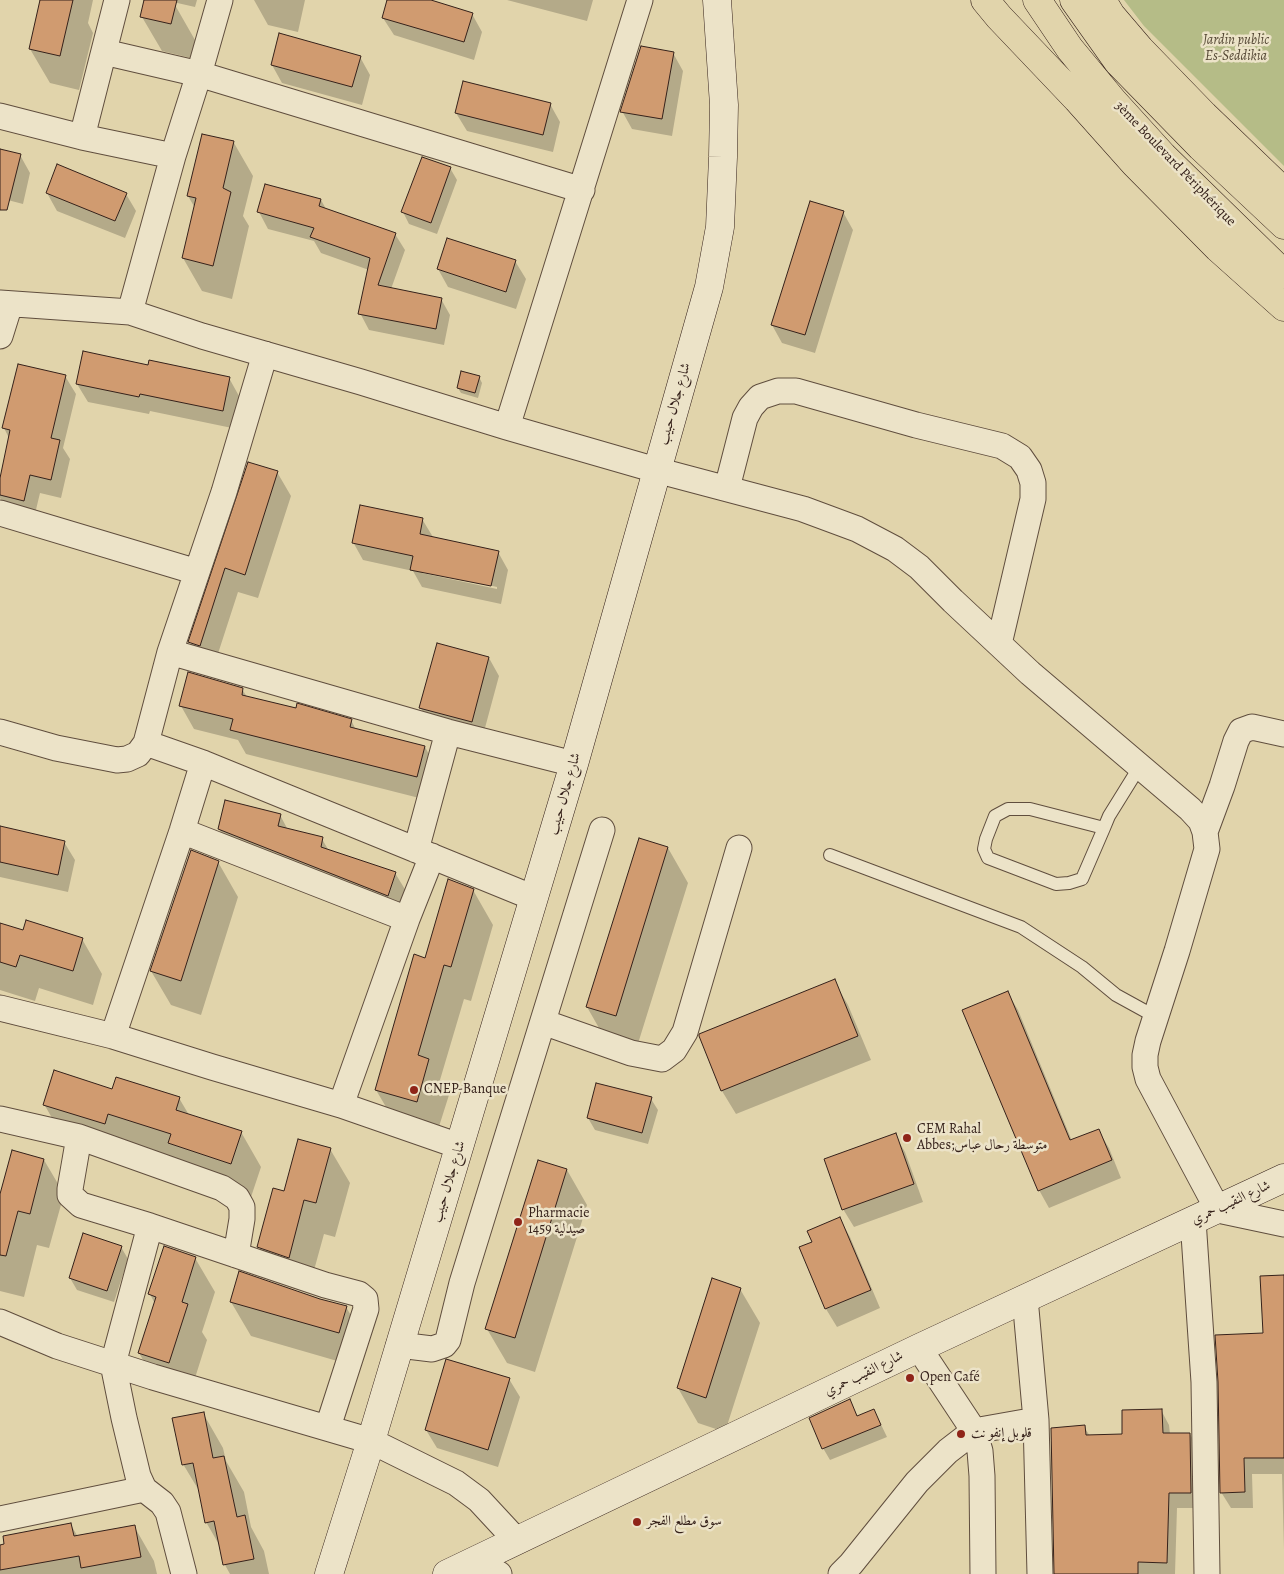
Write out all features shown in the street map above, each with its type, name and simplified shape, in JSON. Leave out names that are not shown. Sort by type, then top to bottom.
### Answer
[{"type":"main road","points":[[985,0],[998,17],[1071,92],[1135,164],[1218,248],[1284,307]]},
{"type":"main road","name":"3ème Boulevard Périphérique","points":[[1037,0],[1070,49],[1113,101],[1163,156],[1284,274]]},
{"type":"main road","points":[[1074,0],[1118,62],[1201,147],[1284,225]]},
{"type":"main road","points":[[1102,0],[1140,49],[1204,115],[1284,192]]},
{"type":"street","points":[[82,137],[117,0]]},
{"type":"street","points":[[130,312],[173,156],[220,0]]},
{"type":"street","points":[[507,427],[640,0]]},
{"type":"street","name":"شارع جلال حبيب","points":[[329,1574],[371,1441],[574,764],[709,287],[720,227],[724,157],[724,106],[717,0]]},
{"type":"street","points":[[104,52],[199,74],[582,190]]},
{"type":"street","points":[[0,116],[82,137],[173,156]]},
{"type":"street","points":[[0,336],[5,304],[130,312],[202,336],[362,382],[507,427],[656,470],[803,509],[857,529],[895,549],[919,567],[1030,673],[1190,809],[1201,821],[1205,832],[1207,849],[1145,1055],[1145,1067],[1148,1079],[1218,1210],[1284,1224]]},
{"type":"street","points":[[0,732],[56,748],[117,760],[127,759],[138,754],[146,743],[170,652],[224,492],[265,354]]},
{"type":"street","points":[[726,488],[745,418],[751,407],[760,397],[778,391],[796,391],[916,425],[1002,446],[1020,457],[1029,470],[1033,482],[1033,499],[999,644]]},
{"type":"street","points":[[0,513],[198,572]]},
{"type":"street","points":[[170,652],[448,732],[574,764]]},
{"type":"street","points":[[1205,832],[1241,730],[1252,727],[1284,734]]},
{"type":"street","points":[[341,1105],[407,919],[424,853],[448,732]]},
{"type":"street","points":[[146,743],[203,763],[534,898]]},
{"type":"street","points":[[113,1036],[182,832],[203,763]]},
{"type":"street","points":[[399,1345],[432,1349],[444,1345],[448,1340],[462,1283],[602,830]]},
{"type":"street","points":[[182,832],[407,919]]},
{"type":"street","points":[[543,1022],[631,1053],[662,1059],[674,1050],[685,1032],[739,848]]},
{"type":"street","points":[[0,1008],[113,1036],[212,1068],[341,1105],[459,1146]]},
{"type":"street","points":[[0,1119],[79,1137],[222,1188],[231,1193],[237,1198],[242,1207],[236,1255]]},
{"type":"street","points":[[79,1137],[70,1195],[81,1205],[359,1294],[364,1299],[366,1309],[328,1427]]},
{"type":"street","name":"شارع النقيب حمري","points":[[446,1574],[488,1567],[517,1541],[919,1348],[1284,1178]]},
{"type":"street","points":[[1193,1220],[1204,1382],[1207,1574]]},
{"type":"street","points":[[150,1226],[113,1364],[138,1476],[144,1489],[162,1503],[168,1512],[184,1574]]},
{"type":"street","points":[[1026,1298],[1036,1420],[1040,1574]]},
{"type":"street","points":[[0,1322],[57,1346],[113,1364],[371,1441],[456,1483],[479,1500],[517,1541]]},
{"type":"street","points":[[919,1348],[974,1431],[980,1450],[982,1476],[982,1574]]},
{"type":"street","points":[[841,1574],[917,1482],[948,1451],[974,1431],[1036,1420]]},
{"type":"street","points":[[0,1519],[144,1489]]},
{"type":"lane","points":[[1104,828],[1030,809],[1008,809],[995,816],[984,849],[988,858],[1056,884],[1082,879],[1104,828],[1109,816],[1140,766]]},
{"type":"lane","points":[[830,855],[1022,927],[1082,966],[1116,995],[1156,1017]]},
{"type":"green space","name":"Jardin public Es-Seddikia","points":[[1124,0],[1284,0],[1284,166],[1144,26]]},
{"type":"building","points":[[40,0],[73,0],[60,56],[29,49]]},
{"type":"building","points":[[144,0],[177,0],[171,24],[140,17]]},
{"type":"building","points":[[387,0],[431,0],[473,13],[464,42],[382,18]]},
{"type":"building","points":[[279,33],[361,56],[352,87],[271,65]]},
{"type":"building","points":[[641,46],[674,52],[662,119],[620,112]]},
{"type":"building","points":[[463,81],[551,103],[543,135],[455,113]]},
{"type":"building","points":[[202,134],[234,141],[223,188],[231,192],[213,266],[182,258],[196,198],[187,196]]},
{"type":"building","points":[[0,149],[21,154],[7,210],[0,210]]},
{"type":"building","points":[[422,157],[451,167],[431,223],[401,212]]},
{"type":"building","points":[[57,164],[127,193],[115,221],[46,193]]},
{"type":"building","points":[[265,184],[321,199],[319,206],[396,233],[378,285],[442,298],[436,329],[358,314],[370,258],[310,237],[314,228],[257,212]]},
{"type":"building","points":[[810,201],[844,211],[805,335],[771,325]]},
{"type":"building","points":[[447,238],[516,260],[506,292],[437,269]]},
{"type":"building","points":[[83,351],[148,365],[149,360],[230,377],[223,411],[140,394],[139,397],[76,384]]},
{"type":"building","points":[[18,364],[66,375],[51,438],[60,440],[51,480],[30,475],[24,501],[0,495],[0,478],[10,430],[2,428]]},
{"type":"building","points":[[461,371],[480,376],[475,393],[457,388]]},
{"type":"building","points":[[248,462],[278,471],[245,575],[225,568],[200,646],[188,642]]},
{"type":"building","points":[[360,505],[423,518],[420,534],[499,551],[491,586],[410,570],[413,556],[352,543]]},
{"type":"building","points":[[437,643],[489,657],[472,722],[419,708]]},
{"type":"building","points":[[188,672],[243,688],[242,695],[296,708],[297,703],[352,719],[350,727],[425,746],[417,777],[230,730],[233,719],[179,706]]},
{"type":"building","points":[[225,800],[281,814],[278,826],[323,837],[321,847],[396,872],[388,896],[218,829]]},
{"type":"building","points":[[0,826],[65,841],[58,875],[0,862]]},
{"type":"building","points":[[639,838],[668,847],[616,1016],[586,1007]]},
{"type":"building","points":[[191,850],[219,861],[181,981],[150,971]]},
{"type":"building","points":[[448,879],[474,889],[451,967],[444,965],[418,1055],[429,1059],[417,1102],[375,1090],[414,954],[425,958]]},
{"type":"building","points":[[26,920],[83,938],[73,971],[20,955],[16,967],[0,962],[0,923],[23,930]]},
{"type":"building","points":[[835,979],[858,1036],[721,1091],[699,1034]]},
{"type":"building","points":[[1008,991],[1070,1140],[1099,1129],[1112,1160],[1038,1191],[962,1010]]},
{"type":"building","points":[[54,1070],[112,1089],[116,1077],[180,1097],[176,1110],[242,1131],[231,1164],[168,1143],[171,1134],[108,1114],[105,1124],[43,1105]]},
{"type":"building","points":[[596,1083],[652,1097],[642,1133],[587,1118]]},
{"type":"building","points":[[896,1133],[914,1184],[842,1210],[824,1159]]},
{"type":"building","points":[[298,1139],[331,1148],[316,1203],[304,1200],[289,1258],[257,1247],[273,1188],[284,1191]]},
{"type":"building","points":[[12,1150],[44,1159],[30,1214],[18,1211],[6,1256],[0,1255],[0,1194]]},
{"type":"building","points":[[538,1160],[567,1169],[515,1338],[485,1329]]},
{"type":"building","points":[[840,1217],[871,1290],[825,1309],[799,1247],[812,1242],[807,1231]]},
{"type":"building","points":[[83,1233],[122,1246],[107,1291],[69,1278]]},
{"type":"building","points":[[164,1246],[196,1257],[182,1302],[188,1304],[169,1363],[138,1353],[156,1297],[148,1294]]},
{"type":"building","points":[[239,1271],[320,1299],[347,1306],[339,1333],[230,1302]]},
{"type":"building","points":[[1284,1275],[1284,1458],[1244,1458],[1245,1492],[1220,1493],[1218,1382],[1215,1335],[1263,1333],[1260,1276]]},
{"type":"building","points":[[712,1278],[741,1288],[706,1398],[677,1388]]},
{"type":"building","points":[[446,1359],[510,1378],[488,1450],[425,1430]]},
{"type":"building","points":[[850,1399],[857,1416],[874,1409],[881,1425],[822,1449],[809,1418]]},
{"type":"building","points":[[1162,1409],[1163,1433],[1190,1433],[1191,1493],[1169,1493],[1167,1563],[1138,1562],[1138,1574],[1054,1574],[1051,1428],[1085,1425],[1086,1435],[1122,1434],[1122,1410]]},
{"type":"building","points":[[204,1412],[213,1458],[224,1456],[237,1517],[245,1515],[254,1559],[223,1565],[214,1521],[205,1523],[193,1463],[182,1465],[172,1418]]},
{"type":"building","points":[[71,1523],[74,1536],[135,1525],[141,1557],[81,1568],[79,1556],[0,1570],[0,1545],[4,1544],[3,1536]]},
{"type":"place","name":"CNEP-Banque","points":[[414,1090]]},
{"type":"place","name":"CEM Rahal Abbes;متوسطة رحال عباس","points":[[907,1138]]},
{"type":"place","name":"Pharmacie 1459 صيدلية","points":[[518,1222]]},
{"type":"place","name":"Open Café","points":[[910,1378]]},
{"type":"place","name":"قلوبل إنفو نت","points":[[961,1434]]},
{"type":"place","name":"سوق مطلع الفجر","points":[[637,1522]]}]
